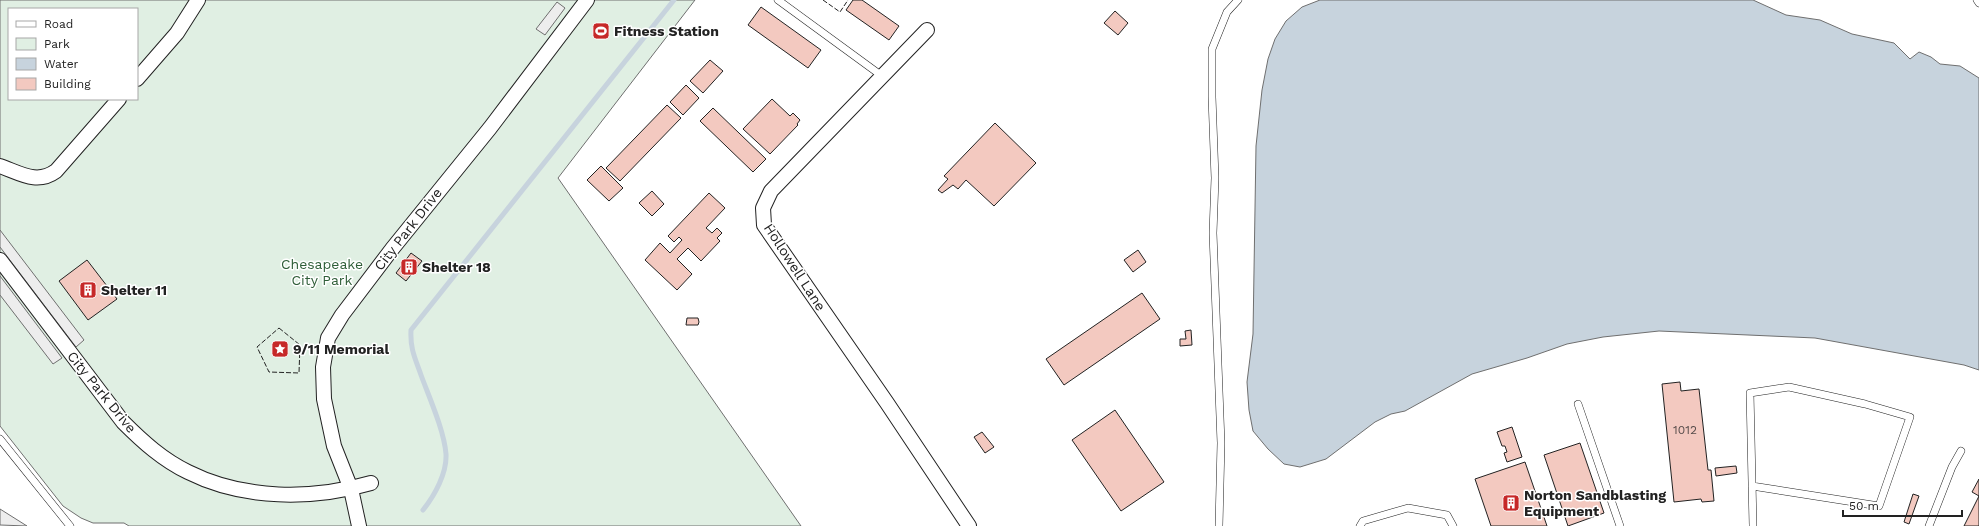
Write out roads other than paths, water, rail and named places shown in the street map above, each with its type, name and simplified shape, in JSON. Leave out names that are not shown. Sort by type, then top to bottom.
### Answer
[{"type":"street","points":[[138,78],[177,33],[198,0]]},
{"type":"street","name":"City Park Drive","points":[[359,526],[351,489],[334,446],[324,399],[323,367],[328,338],[342,315],[392,249],[494,122],[587,0]]},
{"type":"street","name":"Hollowell Lane","points":[[927,30],[771,191],[763,208],[764,225],[888,403],[969,526]]},
{"type":"street","points":[[0,166],[24,175],[40,178],[48,177],[56,171],[118,100]]},
{"type":"street","name":"City Park Drive","points":[[0,260],[123,422],[146,445],[172,464],[188,473],[220,484],[264,493],[296,495],[331,493],[371,483]]},
{"type":"lane","points":[[778,0],[882,76]]},
{"type":"lane","points":[[1219,526],[1222,443],[1213,233],[1215,178],[1212,49],[1227,12],[1238,0]]},
{"type":"lane","points":[[1752,486],[1879,506],[1910,417],[1865,404],[1789,387],[1750,393],[1752,486],[1753,526]]},
{"type":"lane","points":[[1578,404],[1620,526]]},
{"type":"lane","points":[[0,439],[70,526]]},
{"type":"lane","points":[[1929,526],[1952,467],[1961,451]]},
{"type":"lane","points":[[1360,526],[1363,521],[1408,508],[1447,515],[1453,526]]},
{"type":"water","points":[[1320,0],[1753,0],[1786,15],[1820,20],[1852,34],[1894,43],[1910,59],[1919,52],[1931,57],[1940,64],[1960,66],[1979,78],[1979,370],[1964,365],[1815,338],[1659,331],[1603,337],[1567,344],[1527,358],[1472,374],[1405,411],[1391,414],[1375,422],[1326,459],[1300,467],[1284,464],[1268,449],[1253,431],[1249,410],[1247,382],[1253,334],[1256,146],[1262,90],[1268,59],[1275,39],[1286,21],[1302,7]]},
{"type":"waterway","points":[[423,510],[432,498],[439,484],[445,469],[446,454],[439,424],[413,353],[411,330],[674,0]]},
{"type":"place","name":"Fitness Station","points":[[601,31]]},
{"type":"place","name":"Shelter 18","points":[[409,267]]},
{"type":"place","name":"Shelter 11","points":[[88,290]]},
{"type":"place","name":"9/11 Memorial","points":[[280,349]]},
{"type":"place","name":"Norton Sandblasting Equipment","points":[[1511,503]]},
{"type":"park label","name":"Chesapeake City Park","points":[[322,272]]}]
